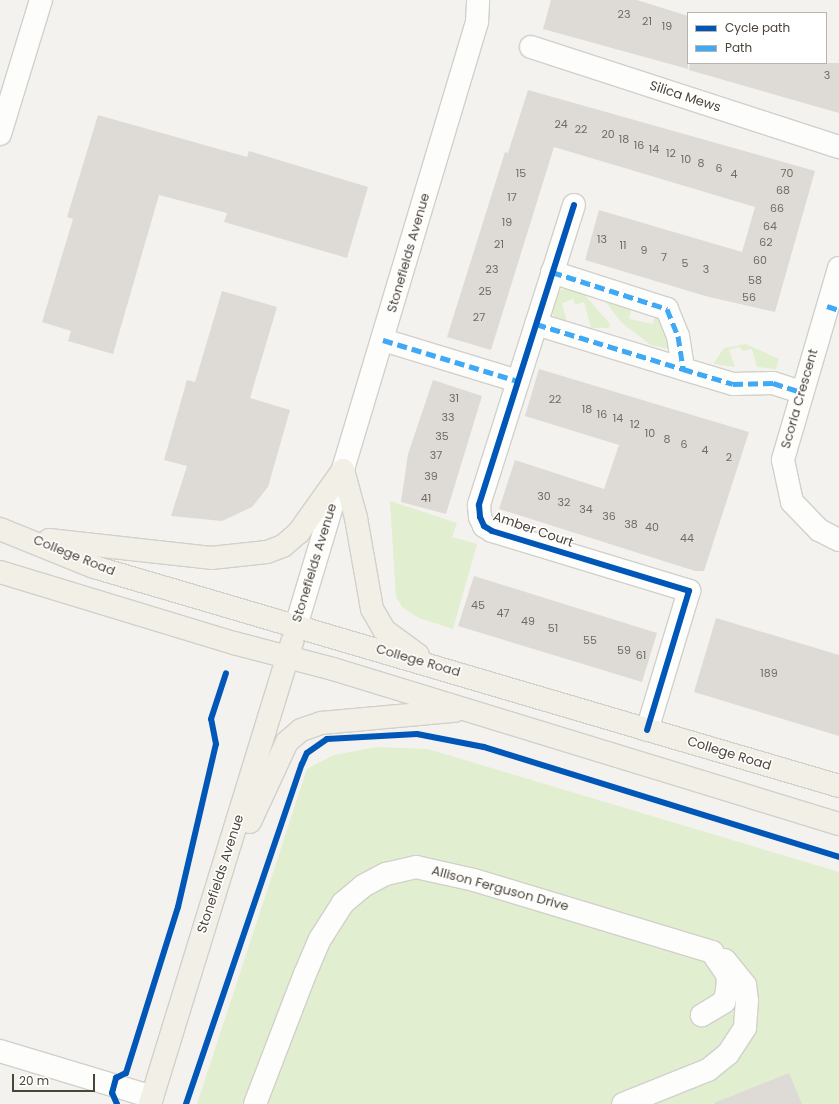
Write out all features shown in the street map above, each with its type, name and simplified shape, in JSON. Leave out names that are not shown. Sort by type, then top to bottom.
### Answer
[{"type":"main road","points":[[28,538],[211,558],[267,552],[283,546],[300,532],[343,470]]},
{"type":"main road","points":[[343,470],[356,518],[368,596],[384,630],[409,650],[467,676]]},
{"type":"main road","name":"College Road","points":[[0,529],[28,538],[94,567],[839,786]]},
{"type":"main road","points":[[0,572],[234,643],[288,656],[839,824]]},
{"type":"main road","name":"Stonefields Avenue","points":[[151,1101],[296,626]]},
{"type":"main road","points":[[211,904],[287,742],[301,730],[321,723],[465,710]]},
{"type":"street","points":[[0,134],[42,0]]},
{"type":"street","name":"Stonefields Avenue","points":[[296,626],[477,22],[478,0]]},
{"type":"street","name":"Stonefields Avenue","points":[[477,22],[492,0]]},
{"type":"street","name":"Silica Mews","points":[[531,48],[839,147]]},
{"type":"street","name":"Amber Court","points":[[574,205],[479,505],[484,526],[689,591],[647,730]]},
{"type":"street","name":"Scoria Crescent","points":[[839,268],[833,308],[801,392],[783,460],[786,482],[792,502],[804,517],[819,530],[839,540]]},
{"type":"street","points":[[552,272],[667,309],[678,336],[682,369]]},
{"type":"street","points":[[536,324],[733,384],[773,383],[801,392]]},
{"type":"street","points":[[382,340],[518,381]]},
{"type":"street","name":"Allison Ferguson Drive","points":[[255,1104],[320,939],[343,904],[363,886],[386,874],[416,867],[474,880],[712,952],[730,963],[745,985],[747,1001],[745,1028],[728,1054],[708,1070],[623,1104]]},
{"type":"street","points":[[702,1015],[724,1002],[727,991],[728,976],[712,952]]},
{"type":"street","points":[[0,1051],[151,1101]]},
{"type":"green space","points":[[566,289],[584,294],[610,324],[609,328],[591,328],[584,302],[575,305],[573,299],[562,303],[567,322],[555,317],[550,310],[559,290]]},
{"type":"green space","points":[[604,300],[632,307],[629,319],[653,324],[655,314],[663,322],[671,345],[668,349],[651,345],[622,323]]},
{"type":"green space","points":[[746,344],[779,359],[776,369],[757,367],[752,349],[742,351],[740,347],[729,350],[735,367],[713,364],[724,348]]},
{"type":"green space","points":[[390,501],[457,523],[452,537],[477,544],[453,629],[419,618],[403,608],[396,597]]},
{"type":"green space","points":[[377,747],[428,749],[839,872],[839,1104],[197,1104],[307,769],[334,755]]},
{"type":"building","points":[[551,0],[637,0],[687,16],[688,69],[543,29]]},
{"type":"building","points":[[839,63],[839,113],[689,70],[690,64]]},
{"type":"building","points":[[528,90],[815,171],[775,312],[709,297],[585,260],[599,210],[742,252],[755,207],[554,147],[491,350],[447,337],[505,152],[508,153]]},
{"type":"building","points":[[98,115],[247,157],[249,151],[368,187],[347,258],[224,222],[227,213],[159,195],[113,354],[68,341],[71,331],[42,322],[73,219],[67,217]]},
{"type":"building","points":[[222,291],[277,307],[250,398],[290,410],[268,487],[252,507],[222,521],[171,516],[187,466],[164,460],[187,380],[195,382]]},
{"type":"building","points":[[539,369],[749,432],[704,571],[695,571],[499,509],[515,460],[604,489],[619,445],[525,416]]},
{"type":"building","points":[[433,380],[482,396],[446,514],[401,502],[408,454]]},
{"type":"building","points":[[474,576],[657,633],[642,682],[458,626]]},
{"type":"building","points":[[716,618],[839,655],[839,736],[694,692]]},
{"type":"building","points":[[789,1073],[802,1104],[714,1103]]},
{"type":"marked path","points":[[552,272],[667,309],[678,336],[683,369],[733,384],[773,383],[801,392]]},
{"type":"marked path","points":[[827,306],[839,310]]},
{"type":"marked path","points":[[536,324],[683,369]]},
{"type":"marked path","points":[[383,340],[518,381]]},
{"type":"cycle path","points":[[574,205],[479,505],[480,517],[484,526],[492,531],[689,591],[647,730]]},
{"type":"cycle path","points":[[117,1104],[112,1093],[116,1078],[126,1073],[178,907],[216,744],[211,719],[226,673]]},
{"type":"cycle path","points":[[186,1104],[302,764],[307,753],[327,739],[417,734],[484,747],[839,857]]}]
